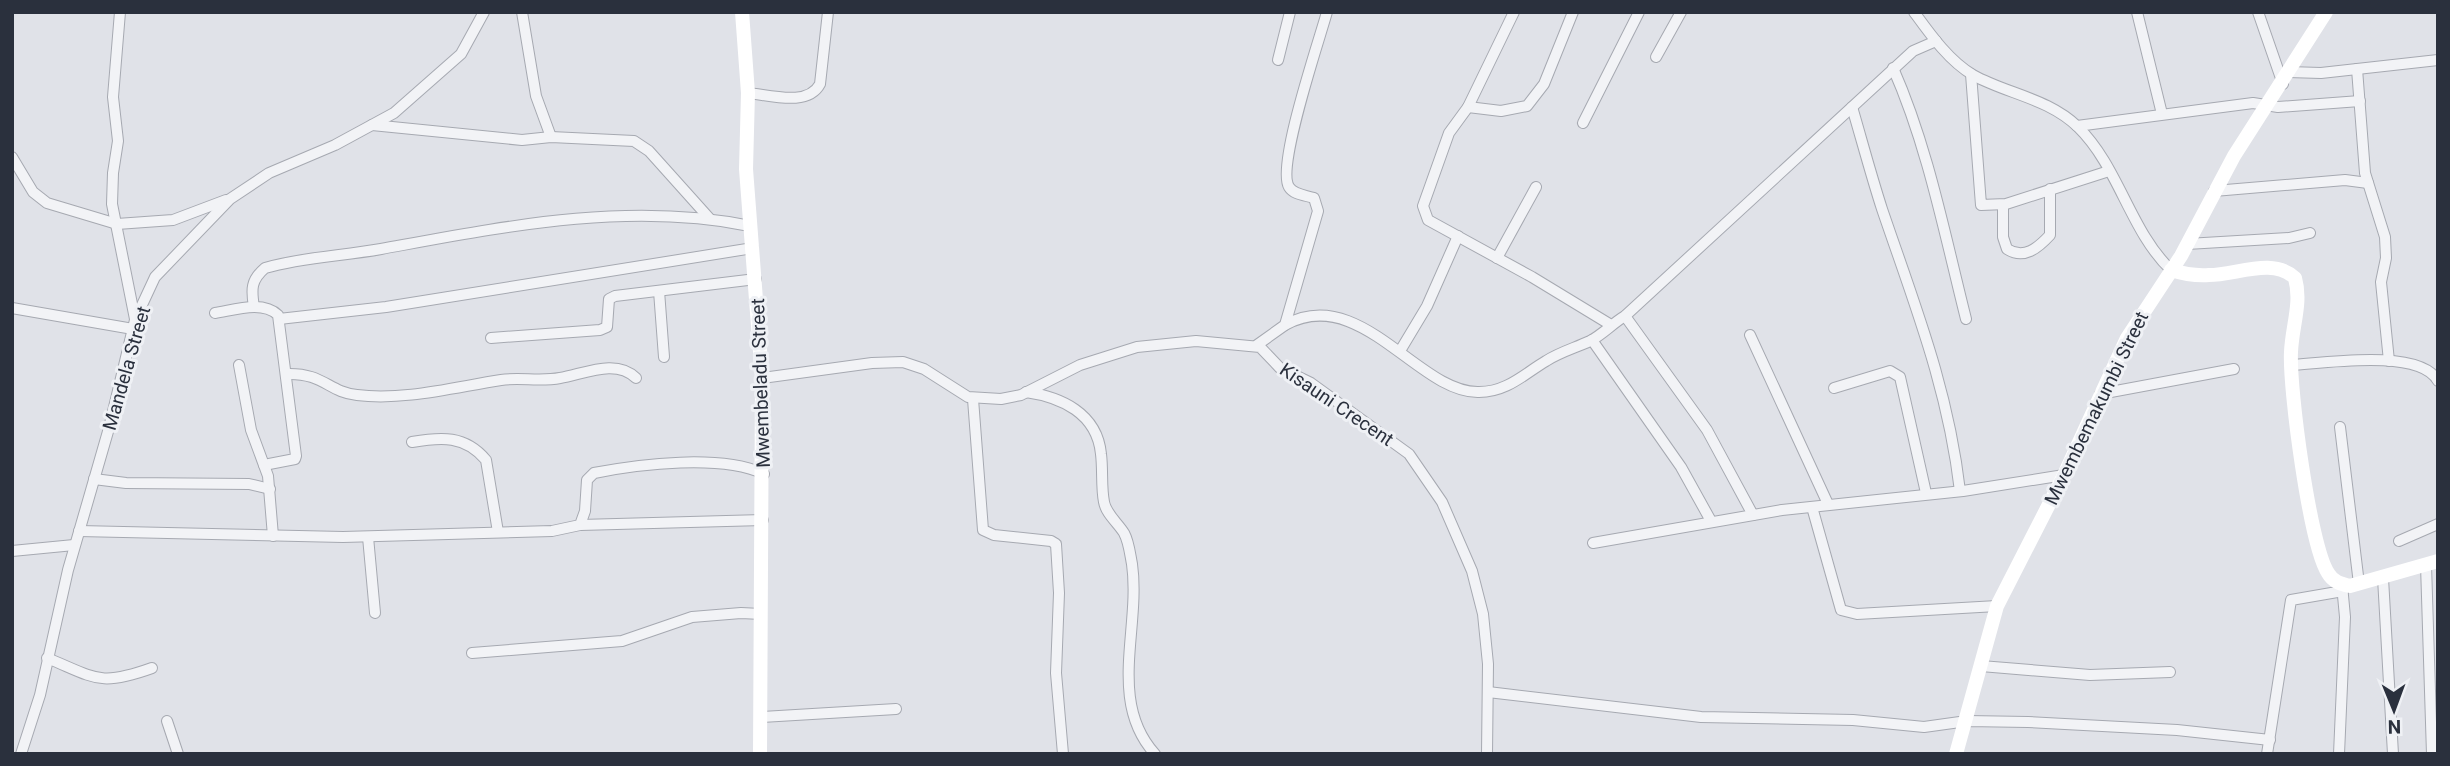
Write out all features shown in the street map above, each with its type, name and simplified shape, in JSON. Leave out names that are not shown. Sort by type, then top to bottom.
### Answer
[{"type":"street","points":[[12,308],[134,324],[112,204],[118,141],[113,97],[120,12]]},
{"type":"street","name":"Mandela Street","points":[[21,754],[40,695],[74,545],[134,324],[155,277],[230,199],[269,173],[394,113],[461,54],[484,12]]},
{"type":"street","points":[[522,12],[536,96],[551,137]]},
{"type":"street","name":"Mwembeladu Street","points":[[742,12],[748,93],[746,169],[762,378],[764,474],[760,754]]},
{"type":"street","points":[[748,93],[803,98],[816,91],[820,84],[828,12]]},
{"type":"street","points":[[1278,60],[1290,12]]},
{"type":"street","points":[[1285,324],[1318,206],[1314,198],[1294,193],[1290,188],[1287,168],[1294,123],[1327,12]]},
{"type":"street","points":[[1514,12],[1468,107],[1449,133],[1423,206],[1428,220],[1611,325]]},
{"type":"street","points":[[1468,107],[1501,111],[1527,106],[1545,84],[1573,12]]},
{"type":"street","points":[[1583,123],[1639,12]]},
{"type":"street","points":[[1656,57],[1681,12]]},
{"type":"street","points":[[1914,12],[1936,41],[1971,74],[2038,101],[2077,126],[2109,171],[2152,246],[2171,270],[2190,275],[2252,270],[2287,271],[2294,278],[2297,288],[2292,365],[2314,527],[2329,575],[2342,588],[2344,635],[2339,754]]},
{"type":"street","points":[[2137,12],[2162,114]]},
{"type":"street","points":[[2258,12],[2285,78],[2438,60]]},
{"type":"street","name":"Mwembemakumbi Street","points":[[1956,754],[1997,606],[2064,475],[2127,338],[2187,244],[2214,191],[2326,12]]},
{"type":"street","points":[[762,378],[872,363],[903,362],[924,369],[973,399],[1001,399],[1026,392],[1080,365],[1137,347],[1174,341],[1257,345],[1285,324],[1299,319],[1336,319],[1360,326],[1459,388],[1479,392],[1519,381],[1546,360],[1592,340],[1625,316],[1893,68],[1913,51],[1936,41]]},
{"type":"street","points":[[1893,68],[1905,95],[1920,145],[1966,319]]},
{"type":"street","points":[[2357,69],[2368,183],[2385,237],[2386,258],[2381,282],[2389,361]]},
{"type":"street","points":[[1971,74],[1978,201],[1984,206],[2003,205],[2109,171]]},
{"type":"street","points":[[2077,126],[2253,103],[2267,107],[2360,101]]},
{"type":"street","points":[[1852,107],[1881,206],[1929,340],[1952,434],[1960,491]]},
{"type":"street","points":[[372,125],[522,140],[551,137],[580,140],[617,138],[641,143],[710,219]]},
{"type":"street","points":[[12,157],[33,192],[47,203],[117,224],[173,220],[230,199]]},
{"type":"street","points":[[2214,191],[2344,180],[2368,183]]},
{"type":"street","points":[[1497,258],[1536,187]]},
{"type":"street","points":[[2003,205],[2003,237],[2007,249],[2019,254],[2029,252],[2050,235],[2050,189]]},
{"type":"street","points":[[254,307],[252,286],[255,276],[265,268],[277,264],[506,227],[618,215],[710,219],[750,226]]},
{"type":"street","points":[[2187,244],[2289,238],[2310,233]]},
{"type":"street","points":[[1400,351],[1427,306],[1458,236]]},
{"type":"street","points":[[279,319],[386,307],[753,248]]},
{"type":"street","points":[[491,338],[600,330],[607,327],[609,322],[609,299],[756,279]]},
{"type":"street","points":[[659,291],[664,357]]},
{"type":"street","points":[[215,313],[267,307],[279,319],[296,456],[264,466]]},
{"type":"street","points":[[1625,316],[1707,430],[1753,515]]},
{"type":"street","points":[[1749,335],[1828,504]]},
{"type":"street","points":[[1592,340],[1681,467],[1711,521]]},
{"type":"street","name":"Kisauni Crecent","points":[[1257,345],[1280,368],[1311,383],[1381,431],[1409,454],[1423,470],[1446,510],[1476,582],[1485,625],[1487,754]]},
{"type":"street","points":[[2292,365],[2389,361],[2410,363],[2428,370],[2438,381]]},
{"type":"street","points":[[239,366],[251,430],[270,489],[273,537]]},
{"type":"street","points":[[287,374],[311,374],[346,393],[358,396],[408,393],[503,380],[558,379],[608,369],[621,369],[636,378]]},
{"type":"street","points":[[2101,394],[2234,369]]},
{"type":"street","points":[[1834,388],[1890,371],[1900,377],[1926,493]]},
{"type":"street","points":[[1026,392],[1055,397],[1069,404],[1086,422],[1101,451],[1104,502],[1126,536],[1133,568],[1128,681],[1130,710],[1140,734],[1155,754]]},
{"type":"street","points":[[973,399],[978,437],[982,527],[986,533],[994,535],[1051,541],[1056,544],[1059,593],[1056,673],[1063,754]]},
{"type":"street","points":[[2340,428],[2359,584]]},
{"type":"street","points":[[412,442],[453,438],[480,452],[486,460],[498,532]]},
{"type":"street","points":[[580,525],[586,511],[587,481],[594,473],[713,462],[738,464],[764,474]]},
{"type":"street","points":[[1593,542],[1828,504],[1960,491],[2064,475]]},
{"type":"street","points":[[94,479],[138,483],[249,484],[270,489]]},
{"type":"street","points":[[1812,507],[1840,610],[1857,614],[1997,606]]},
{"type":"street","points":[[79,531],[368,537],[552,531],[580,525],[763,520]]},
{"type":"street","points":[[2399,541],[2438,524]]},
{"type":"street","points":[[368,537],[375,612]]},
{"type":"street","points":[[12,551],[74,545]]},
{"type":"street","points":[[2267,754],[2291,600],[2432,563],[2432,754]]},
{"type":"street","points":[[2383,578],[2393,754]]},
{"type":"street","points":[[472,653],[622,641],[699,616],[761,614]]},
{"type":"street","points":[[47,658],[77,673],[100,680],[115,680],[152,668]]},
{"type":"street","points":[[1981,666],[2064,674],[2171,672]]},
{"type":"street","points":[[1488,692],[1701,717],[1853,720],[1924,727],[1967,721],[2177,730],[2270,740]]},
{"type":"street","points":[[761,716],[896,709]]},
{"type":"street","points":[[167,721],[178,754]]}]
